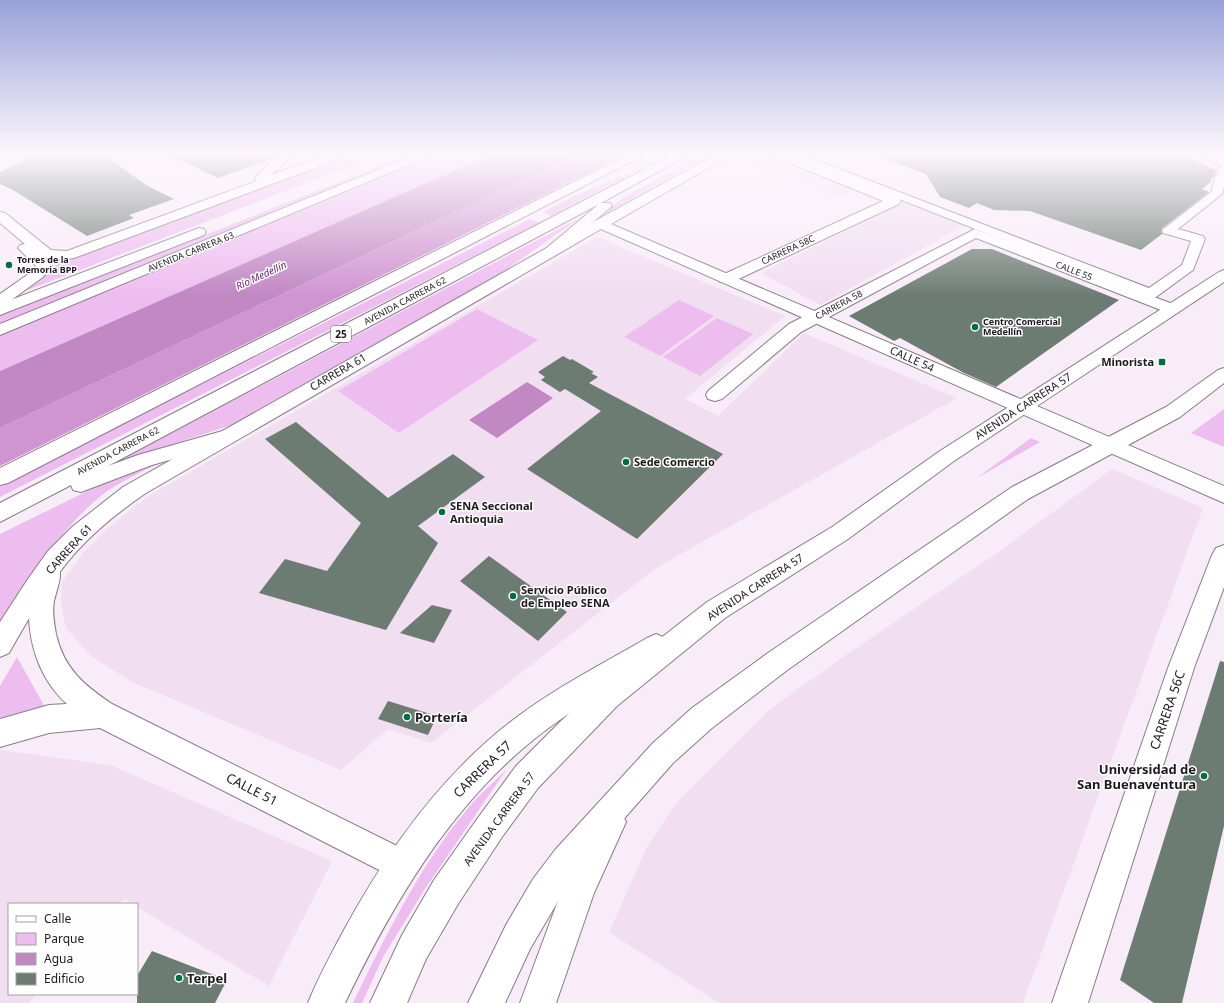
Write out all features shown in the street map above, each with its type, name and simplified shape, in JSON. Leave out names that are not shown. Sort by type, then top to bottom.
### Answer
[{"type":"main road","points":[[2,225],[52,256],[77,253],[214,202]]},
{"type":"main road","points":[[251,212],[277,202]]},
{"type":"main road","name":"AVENIDA CARRERA 63","points":[[0,330],[314,202]]},
{"type":"main road","name":"25","points":[[0,477],[546,202]]},
{"type":"main road","name":"AVENIDA CARRERA 62","points":[[0,513],[594,202]]},
{"type":"main road","points":[[550,252],[610,202]]},
{"type":"main road","name":"CARRERA 61","points":[[0,645],[23,607],[49,569],[79,534],[109,508],[138,487],[641,202]]},
{"type":"main road","name":"CARRERA 58C","points":[[726,278],[892,202]]},
{"type":"main road","name":"CALLE 54","points":[[600,224],[1224,495]]},
{"type":"main road","points":[[0,301],[38,274],[44,266],[2,225]]},
{"type":"main road","name":"AVENIDA CARRERA 63","points":[[0,310],[214,226]]},
{"type":"main road","name":"CALLE 55","points":[[975,233],[1172,309]]},
{"type":"main road","name":"CARRERA 58","points":[[715,395],[787,334],[815,317],[975,233]]},
{"type":"main road","name":"AVENIDA CARRERA 57","points":[[388,1003],[414,947],[446,892],[527,777],[572,730],[607,697],[716,610],[840,533],[937,463],[1224,275]]},
{"type":"main road","points":[[486,1003],[518,937],[545,891],[566,861],[663,753],[702,718],[777,662],[1020,493],[1172,412],[1224,374]]},
{"type":"main road","points":[[0,517],[116,470],[226,437]]},
{"type":"main road","name":"CARRERA 56C","points":[[1070,1003],[1179,675],[1224,555]]},
{"type":"main road","name":"CALLE 51","points":[[49,569],[41,605],[41,627],[49,657],[58,677],[77,697],[102,714],[402,865]]},
{"type":"main road","name":"CARRERA 57","points":[[326,1003],[368,922],[402,865],[425,831],[449,801],[493,756],[522,731],[553,708],[716,610]]},
{"type":"main road","points":[[0,733],[49,719],[102,714]]},
{"type":"main road","points":[[538,1003],[582,883],[612,817],[633,785]]},
{"type":"street","points":[[911,202],[1150,294],[1188,267],[1198,239],[1168,230],[1206,202]]},
{"type":"shaded area","points":[[476,202],[530,202],[0,466],[0,428]]},
{"type":"shaded area","points":[[905,202],[913,202],[967,224],[820,305],[761,273]]},
{"type":"shaded area","name":"SENA Seccional Antioquia","points":[[597,237],[785,316],[685,399],[718,416],[804,333],[957,398],[656,568],[431,743],[388,729],[341,770],[132,682],[91,656],[66,628],[61,604],[62,582],[83,553],[109,527],[147,497]]},
{"type":"shaded area","points":[[1112,469],[1203,508],[1023,1003],[719,1003],[609,932],[648,845],[677,802],[769,710],[840,659],[997,553]]},
{"type":"shaded area","points":[[0,750],[110,765],[332,861],[269,986],[138,908],[138,903],[131,903],[125,899],[121,903],[8,903],[8,995],[36,995],[29,1003],[0,1003]]},
{"type":"green space","points":[[220,202],[258,202],[25,291],[59,262]]},
{"type":"green space","points":[[289,202],[297,202],[0,324],[0,316]]},
{"type":"green space","points":[[322,202],[384,202],[0,371],[0,334]]},
{"type":"green space","points":[[563,202],[578,202],[551,216],[543,212]]},
{"type":"green space","points":[[618,202],[627,202],[595,220]]},
{"type":"green space","points":[[583,216],[490,281],[247,420],[115,463]]},
{"type":"green space","points":[[530,219],[539,223],[0,497],[0,486]]},
{"type":"green space","points":[[679,300],[714,316],[660,356],[624,337]]},
{"type":"green space","points":[[477,309],[538,340],[399,433],[338,391]]},
{"type":"green space","points":[[717,318],[753,334],[700,376],[663,357]]},
{"type":"green space","points":[[1224,409],[1224,447],[1191,433]]},
{"type":"green space","points":[[1031,438],[1040,442],[977,478]]},
{"type":"green space","points":[[168,458],[113,487],[90,506],[61,537],[48,554],[0,625],[0,534],[118,476]]},
{"type":"green space","points":[[17,657],[46,709],[0,725],[0,686]]},
{"type":"green space","points":[[506,770],[425,889],[383,957],[362,1003],[353,1003],[393,923],[424,869],[441,843],[478,797]]},
{"type":"water","name":"Río Medellín","points":[[384,202],[476,202],[0,428],[0,371]]},
{"type":"water","points":[[527,382],[553,398],[497,438],[469,420]]},
{"type":"building","points":[[32,202],[166,202],[129,215],[134,218],[87,236]]},
{"type":"building","points":[[953,202],[1196,202],[1161,229],[1162,234],[1141,250],[1030,211],[994,210],[977,203],[969,208]]},
{"type":"building","name":"Centro Comercial Medellín","points":[[972,249],[992,249],[1119,300],[996,387],[964,373],[900,338],[894,341],[849,316]]},
{"type":"building","name":"Sede Comercio","points":[[563,356],[570,360],[572,359],[594,372],[591,373],[598,377],[589,383],[723,454],[637,539],[527,469],[601,411],[565,389],[560,392],[541,380],[545,377],[538,372]]},
{"type":"building","points":[[296,422],[388,498],[453,454],[485,477],[418,526],[438,543],[386,630],[259,593],[285,559],[327,571],[361,523],[265,439]]},
{"type":"building","name":"Servicio Público de Empleo SENA","points":[[489,556],[567,612],[538,641],[460,581]]},
{"type":"building","points":[[432,605],[452,610],[434,643],[400,633]]},
{"type":"building","name":"Universidad de San Buenaventura","points":[[1220,661],[1224,662],[1224,826],[1182,1003],[1154,1003],[1120,980]]},
{"type":"building","name":"Portería","points":[[388,701],[437,716],[428,735],[378,719]]},
{"type":"building","name":"Terpel","points":[[152,951],[227,980],[215,1003],[137,1003],[138,974]]},
{"type":"place","name":"Torres de la Memoria BPP","points":[[9,265]]},
{"type":"place","name":"Centro Comercial Medellín","points":[[975,327]]},
{"type":"place","name":"Minorista","points":[[1162,362]]},
{"type":"place","name":"Sede Comercio","points":[[626,462]]},
{"type":"place","name":"SENA Seccional Antioquia","points":[[442,512]]},
{"type":"place","name":"Servicio Público de Empleo SENA","points":[[513,596]]},
{"type":"place","name":"Portería","points":[[407,717]]},
{"type":"place","name":"Universidad de San Buenaventura","points":[[1204,776]]},
{"type":"place","name":"Terpel","points":[[179,978]]}]
